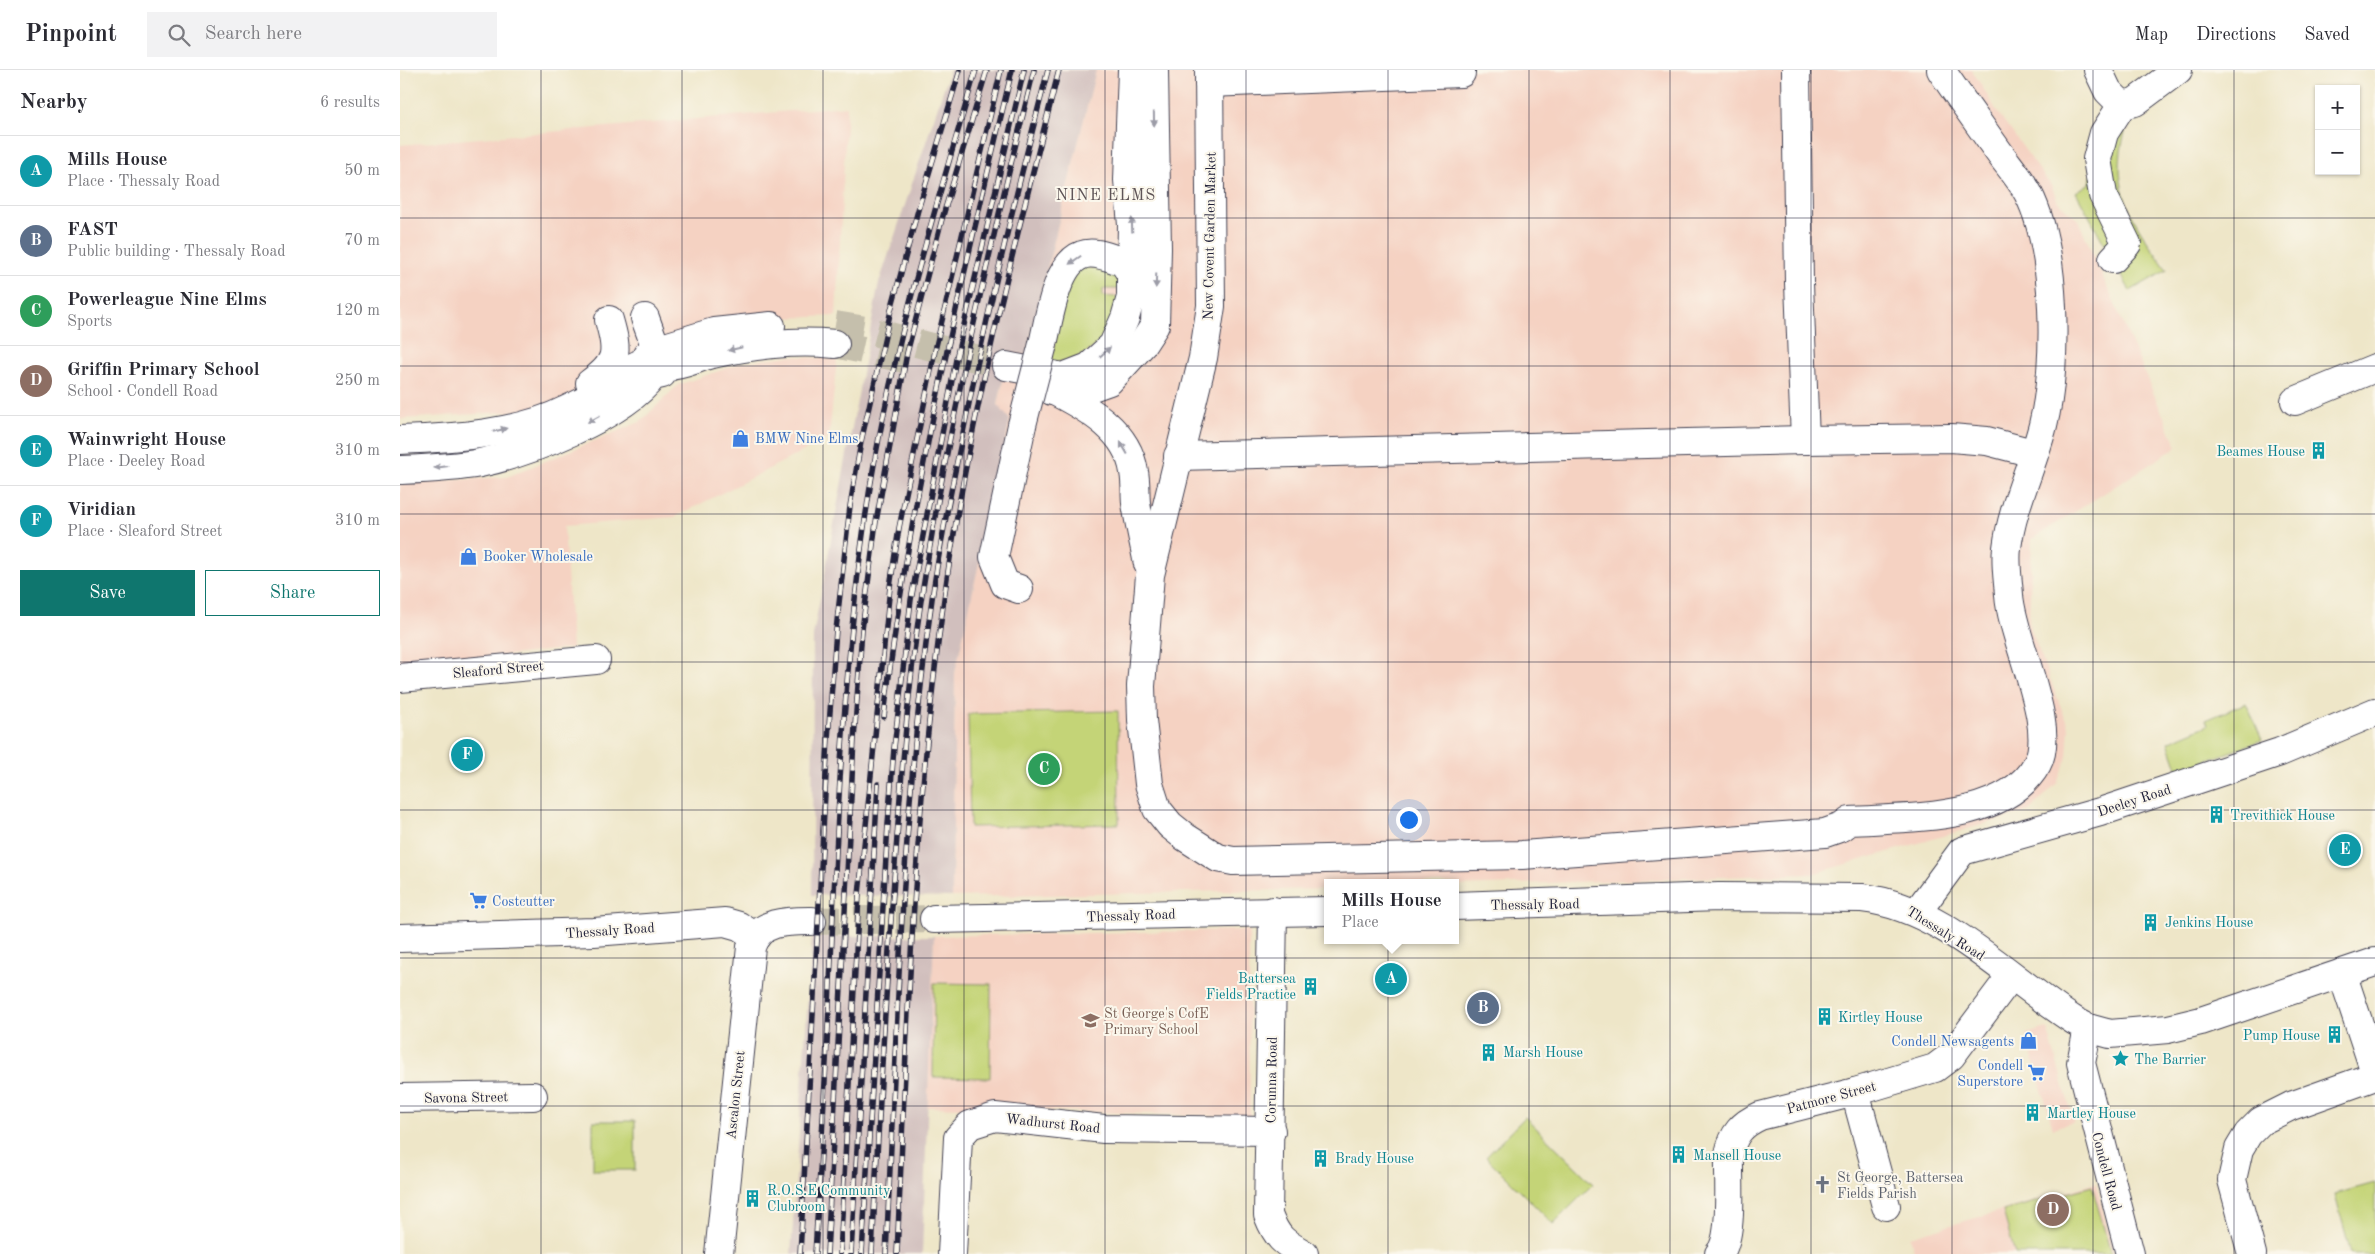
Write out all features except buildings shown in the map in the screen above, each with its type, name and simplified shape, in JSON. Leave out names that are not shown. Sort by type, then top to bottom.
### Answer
[{"type":"street","points":[[1132,70],[1128,180],[1132,225],[1132,274]]},
{"type":"street","points":[[1052,391],[1078,392],[1109,381],[1142,345],[1154,325],[1157,249],[1154,70]]},
{"type":"street","points":[[1209,77],[1461,73],[1461,70]]},
{"type":"street","points":[[1796,70],[1799,273],[1805,440]]},
{"type":"street","name":"New Covent Garden Market","points":[[1209,77],[1211,306],[1203,358],[1150,575],[1141,686],[1142,720],[1149,784],[1157,809],[1170,825],[1185,837],[1218,858],[1234,862],[1522,855],[1825,833],[1842,827],[1850,821],[1934,816],[1977,807],[2003,797],[2020,786],[2037,764],[2042,748],[2043,726],[2009,598],[2007,549],[2033,453],[2042,428],[2052,375],[2049,274],[2044,238],[2037,215],[2023,185],[1941,70]]},
{"type":"street","points":[[2098,70],[2108,91],[2122,105]]},
{"type":"street","points":[[2113,259],[2127,244],[2103,195],[2097,154],[2104,133],[2122,105],[2135,102],[2178,70]]},
{"type":"street","points":[[1019,589],[1005,584],[994,557],[1022,425],[1059,283],[1066,265],[1082,255],[1096,254],[1124,262],[1132,274]]},
{"type":"street","name":"New Covent Garden Market","points":[[1132,274],[1129,304],[1113,345],[1089,366],[1064,376],[1005,373],[1052,391],[1087,408],[1110,427],[1126,448],[1134,470],[1136,503],[1150,575]]},
{"type":"street","points":[[533,422],[601,375],[610,366],[626,318],[653,362]]},
{"type":"street","points":[[400,440],[483,434],[533,422],[562,412],[593,396],[633,366],[653,362],[693,338],[725,330],[772,325],[835,335]]},
{"type":"street","points":[[400,470],[480,463],[528,449],[579,427],[617,407],[644,388],[653,362]]},
{"type":"street","points":[[2295,401],[2375,368]]},
{"type":"street","points":[[1178,456],[1805,440],[1974,440],[2033,453]]},
{"type":"street","name":"Sleaford Street","points":[[400,678],[596,660]]},
{"type":"street","name":"Deeley Road","points":[[1917,912],[1962,851],[2100,812],[2280,752],[2375,712]]},
{"type":"street","name":"Thessaly Road","points":[[1459,906],[1719,897],[1862,898],[1885,900],[1917,912],[1962,940],[2067,1017],[2088,1028],[2110,1034],[2168,1029],[2201,1021],[2375,962]]},
{"type":"street","name":"Thessaly Road","points":[[934,918],[1324,911]]},
{"type":"street","name":"Corunna Road","points":[[1273,912],[1271,1131],[1268,1215],[1275,1234],[1295,1249]]},
{"type":"street","points":[[756,937],[772,925],[812,921]]},
{"type":"street","name":"Thessaly Road","points":[[400,938],[594,932],[725,922],[739,926],[756,937]]},
{"type":"street","name":"Ascalon Street","points":[[719,1254],[751,946],[756,937]]},
{"type":"street","points":[[2342,973],[2375,1072]]},
{"type":"street","name":"Patmore Street","points":[[1719,1254],[1725,1248],[1728,1232],[1729,1154],[1731,1142],[1746,1122],[1760,1116],[1855,1092],[1935,1068],[1951,1056],[2011,976]]},
{"type":"street","name":"Condell Road","points":[[2088,1028],[2081,1063],[2130,1254]]},
{"type":"street","points":[[2252,1254],[2232,1180],[2239,1149],[2248,1134],[2260,1121],[2291,1106],[2375,1076]]},
{"type":"street","points":[[1855,1092],[1886,1206]]},
{"type":"street","name":"Savona Street","points":[[400,1098],[533,1096]]},
{"type":"street","name":"Wadhurst Road","points":[[952,1254],[958,1138],[970,1125],[995,1117],[1104,1129],[1271,1131]]},
{"type":"shaded area","points":[[950,70],[1096,70],[1026,355],[1009,351],[998,405],[1010,420],[955,673],[952,897],[812,895],[813,636],[879,283]]},
{"type":"shaded area","points":[[1096,70],[1972,70],[1998,113],[2052,187],[2058,202],[2078,220],[2177,447],[2032,539],[2029,625],[2069,728],[2067,758],[2057,783],[2029,811],[1812,874],[1459,886],[1459,879],[1324,879],[1324,889],[952,897],[955,673],[1010,420],[998,406],[1009,351],[1026,355]]},
{"type":"shaded area","points":[[847,106],[836,316],[727,320],[552,409],[400,419],[400,145]]},
{"type":"shaded area","points":[[788,356],[837,359],[829,438],[675,517],[564,526],[572,648],[400,668],[400,483],[507,477],[640,422],[678,385],[742,363]]},
{"type":"shaded area","name":"St George's CofE Primary School","points":[[1249,930],[1250,1117],[927,1107],[934,936]]},
{"type":"shaded area","points":[[812,936],[934,936],[922,1254],[791,1254]]},
{"type":"shaded area","points":[[2047,1028],[2074,1122],[2053,1128],[2026,1034]]},
{"type":"shaded area","points":[[2096,1183],[2114,1254],[1915,1254],[1910,1237]]},
{"type":"green space","points":[[2101,122],[2125,132],[2120,172],[2128,206],[2144,237],[2167,270],[2130,291],[2076,192],[2090,183]]},
{"type":"green space","points":[[1082,266],[1111,268],[1118,277],[1120,289],[1103,289],[1103,296],[1118,297],[1115,310],[1106,332],[1092,349],[1082,355],[1058,362],[1057,365],[1050,365],[1068,282]]},
{"type":"green space","points":[[2246,703],[2262,740],[2178,771],[2168,742],[2208,725],[2206,720]]},
{"type":"green space","points":[[1118,711],[1119,824],[970,827],[968,714]]},
{"type":"green space","points":[[934,983],[991,984],[990,1078],[933,1077]]},
{"type":"green space","points":[[1525,1117],[1593,1184],[1553,1224],[1486,1157]]},
{"type":"green space","points":[[593,1121],[635,1121],[635,1170],[593,1170]]},
{"type":"green space","points":[[2375,1183],[2375,1254],[2351,1254],[2335,1194]]},
{"type":"green space","points":[[2092,1186],[2111,1254],[2015,1254],[2003,1211]]},
{"type":"tunnel","points":[[835,325],[866,330],[1006,366]]},
{"type":"tunnel","points":[[835,344],[914,361]]},
{"type":"tunnel","points":[[812,921],[934,919]]},
{"type":"railway","points":[[800,1254],[828,739],[836,630],[850,506],[861,442],[891,310],[918,210],[960,70]]},
{"type":"railway","points":[[815,1254],[845,702],[865,520],[874,463],[898,349],[927,237],[976,70]]},
{"type":"railway","points":[[827,1254],[854,740],[862,630],[876,522],[907,353],[942,219],[987,70]]},
{"type":"railway","points":[[840,1254],[859,895],[890,587],[899,528],[936,346],[1001,70]]},
{"type":"railway","points":[[884,717],[907,554],[922,472],[956,311],[1012,70]]},
{"type":"railway","points":[[862,1254],[888,824],[894,748],[911,600],[956,359],[1024,70]]},
{"type":"railway","points":[[872,1254],[884,1028],[904,743],[922,594],[958,396],[1002,200],[1034,70]]},
{"type":"railway","points":[[886,1254],[897,1008],[907,844],[913,762],[932,599],[946,514],[983,338],[1048,70]]},
{"type":"railway","points":[[897,1254],[908,1008],[918,844],[933,681],[944,599],[966,465],[994,333],[1059,70]]},
{"type":"railway","points":[[851,1254],[878,784]]},
{"type":"place","name":"BMW Nine Elms","points":[[741,438]]},
{"type":"place","name":"Beames House","points":[[2319,451]]},
{"type":"place","name":"Booker Wholesale","points":[[469,556]]},
{"type":"place","name":"Viridian","points":[[467,755]]},
{"type":"place","name":"Powerleague Nine Elms","points":[[1044,769]]},
{"type":"place","name":"Trevithick House","points":[[2216,815]]},
{"type":"place","name":"Wainwright House","points":[[2345,850]]},
{"type":"place","name":"Costcutter","points":[[478,901]]},
{"type":"place","name":"Jenkins House","points":[[2151,922]]},
{"type":"place","name":"Mills House","points":[[1391,979]]},
{"type":"place","name":"Battersea Fields Practice","points":[[1310,986]]},
{"type":"place","name":"FAST","points":[[1483,1008]]},
{"type":"place","name":"Kirtley House","points":[[1824,1017]]},
{"type":"place","name":"St George's CofE Primary School","points":[[1090,1021]]},
{"type":"place","name":"Pump House","points":[[2334,1035]]},
{"type":"place","name":"Condell Newsagents","points":[[2028,1041]]},
{"type":"place","name":"Marsh House","points":[[1489,1052]]},
{"type":"place","name":"The Barrier","points":[[2120,1059]]},
{"type":"place","name":"Condell Superstore","points":[[2037,1073]]},
{"type":"place","name":"Martley House","points":[[2033,1113]]},
{"type":"place","name":"Mansell House","points":[[1679,1155]]},
{"type":"place","name":"Brady House","points":[[1321,1158]]},
{"type":"place","name":"St George, Battersea Fields Parish","points":[[1823,1185]]},
{"type":"place","name":"R.O.S.E Community Clubroom","points":[[753,1198]]},
{"type":"place","name":"Griffin Primary School","points":[[2053,1210]]},
{"type":"district","name":"NINE ELMS","points":[[1106,194]]}]
